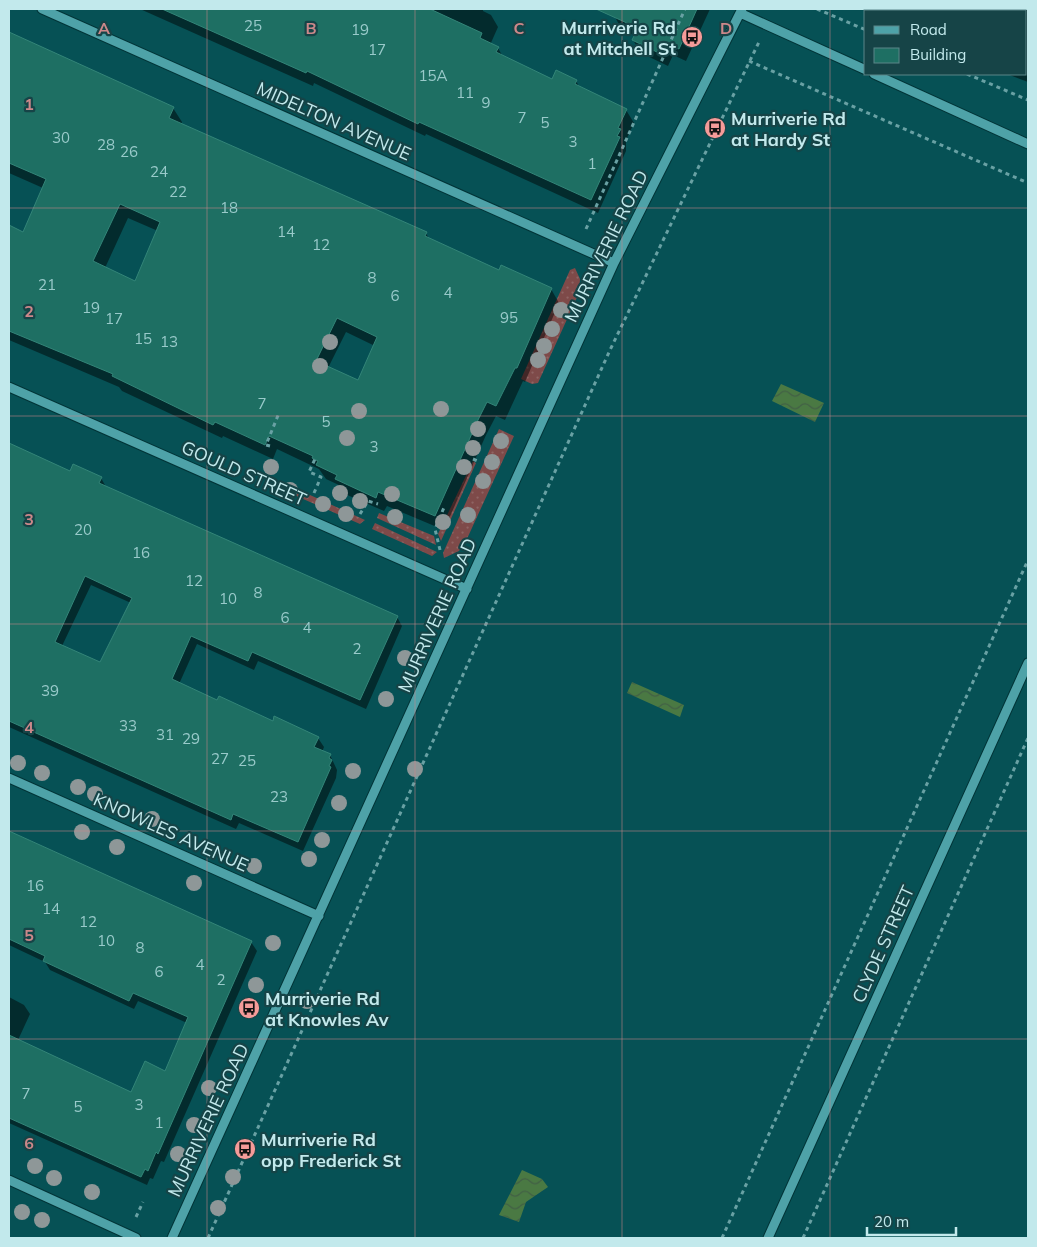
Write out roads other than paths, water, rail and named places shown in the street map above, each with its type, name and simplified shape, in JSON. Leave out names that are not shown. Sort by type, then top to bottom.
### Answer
[{"type":"street","name":"MIDELTON AVENUE","points":[[42,9],[614,263]]},
{"type":"street","name":"MURRIVERIE ROAD","points":[[172,1238],[614,263],[741,11]]},
{"type":"street","points":[[741,11],[766,25],[864,69]]},
{"type":"street","points":[[876,75],[1028,144]]},
{"type":"street","name":"GOULD STREET","points":[[9,387],[467,589]]},
{"type":"street","name":"CLYDE STREET","points":[[768,1238],[1028,662]]},
{"type":"street","name":"KNOWLES AVENUE","points":[[9,778],[319,916]]},
{"type":"street","points":[[9,1180],[136,1238]]},
{"type":"water","points":[[781,384],[824,403],[815,422],[772,401]]},
{"type":"water","points":[[632,682],[684,705],[680,717],[627,693]]},
{"type":"water","points":[[522,1170],[542,1179],[548,1187],[526,1202],[519,1222],[499,1215]]},
{"type":"place","name":"Murriverie Rd at Mitchell St","points":[[692,37]]},
{"type":"place","name":"Murriverie Rd at Hardy St","points":[[715,128]]},
{"type":"place","name":"Murriverie Rd at Knowles Av","points":[[249,1008]]},
{"type":"place","name":"Murriverie Rd opp Frederick St","points":[[245,1149]]}]
